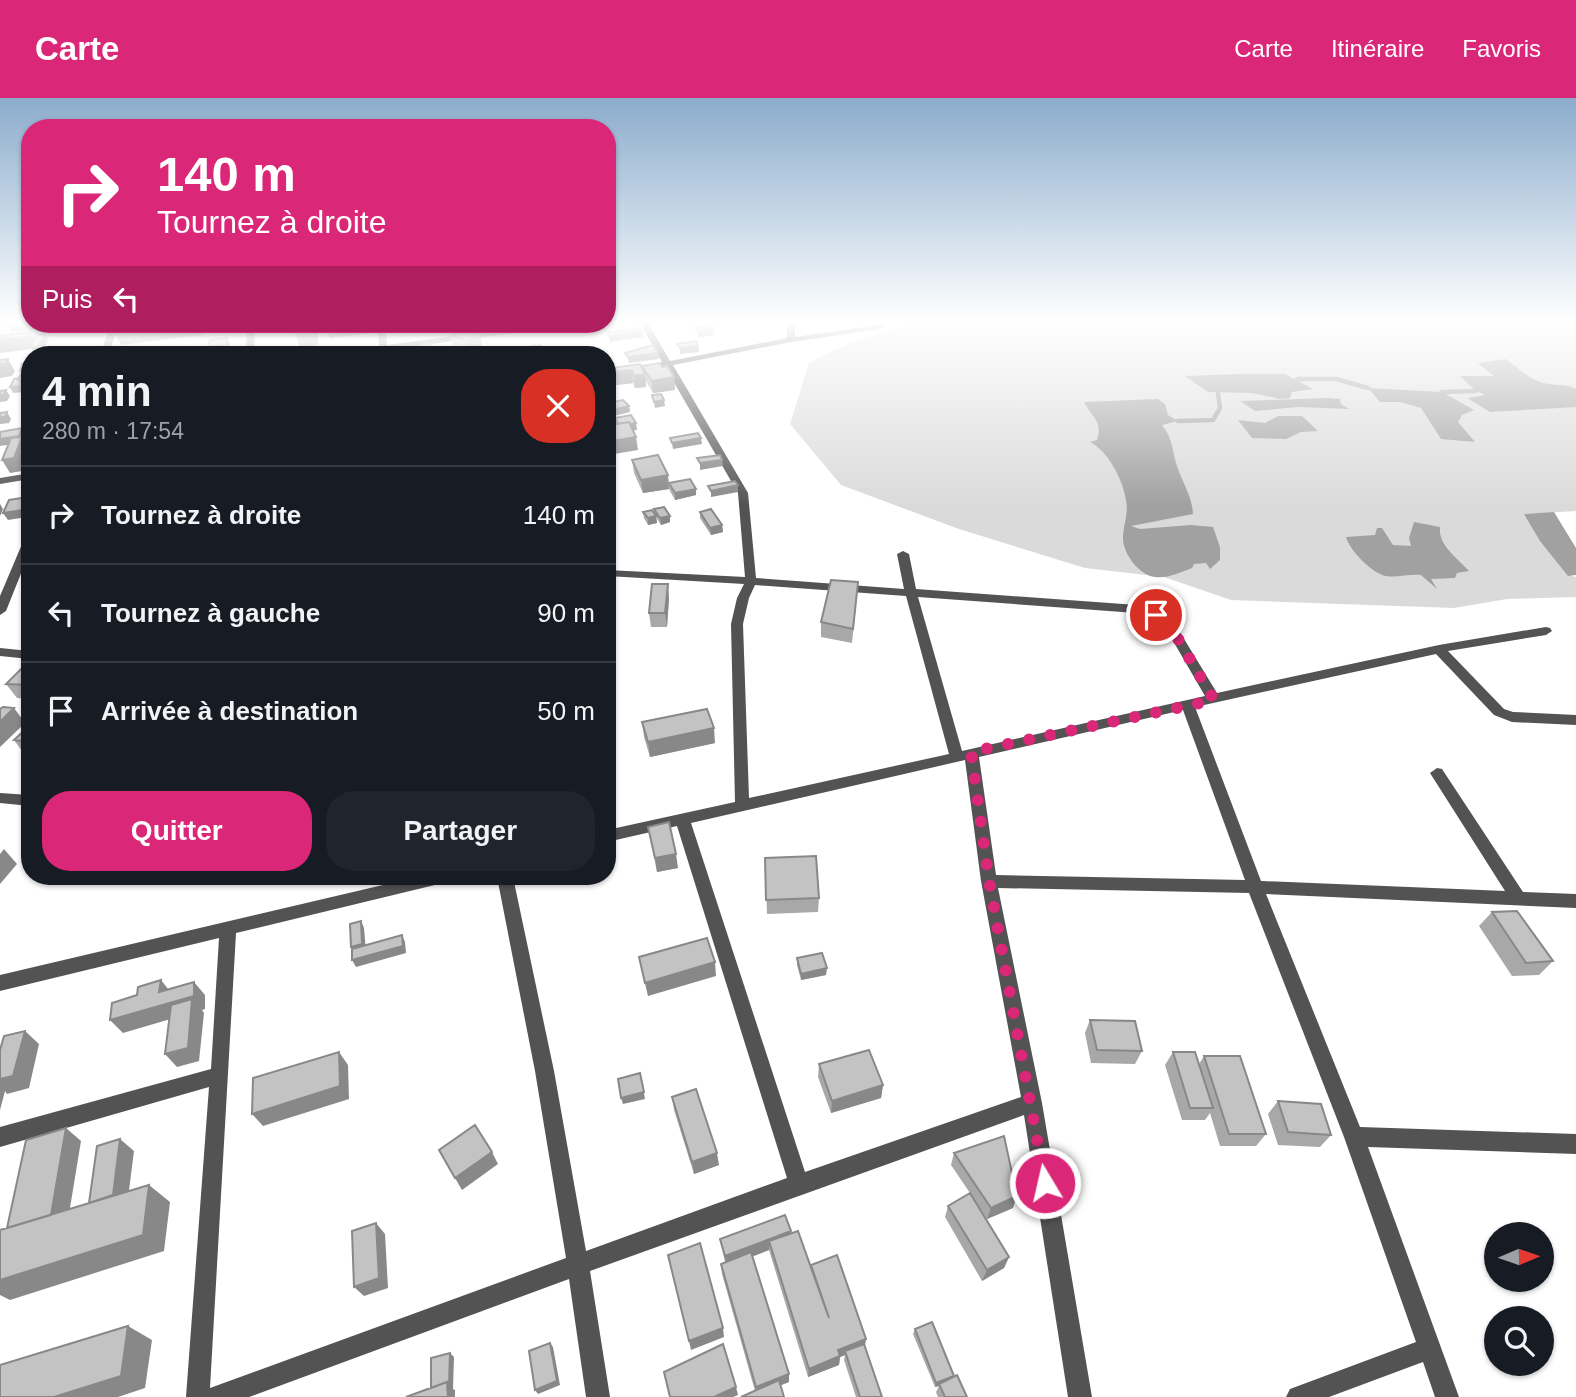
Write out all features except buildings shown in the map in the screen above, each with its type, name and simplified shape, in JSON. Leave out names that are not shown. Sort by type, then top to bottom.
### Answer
[{"type":"street","points":[[680,384],[743,493],[751,581],[743,598],[737,624],[742,804]]},
{"type":"street","points":[[0,481],[21,478]]},
{"type":"street","points":[[903,554],[911,594],[964,753],[1032,1103],[1080,1397]]},
{"type":"street","points":[[0,611],[21,559]]},
{"type":"street","points":[[616,574],[1137,609],[1156,615],[1174,632],[1214,700]]},
{"type":"street","points":[[616,834],[964,753],[1439,649],[1546,631]]},
{"type":"street","points":[[1439,649],[1499,712],[1512,717],[1576,720]]},
{"type":"street","points":[[0,652],[21,654]]},
{"type":"street","points":[[1188,706],[1255,887],[1354,1137],[1447,1397]]},
{"type":"street","points":[[1437,773],[1519,900]]},
{"type":"street","points":[[0,798],[21,801]]},
{"type":"street","points":[[682,818],[799,1184]]},
{"type":"street","points":[[989,881],[1255,887],[1576,901]]},
{"type":"street","points":[[0,983],[409,885]]},
{"type":"street","points":[[507,885],[538,1024],[579,1264],[598,1397]]},
{"type":"street","points":[[198,1397],[228,927]]},
{"type":"street","points":[[0,1137],[220,1075]]},
{"type":"street","points":[[217,1397],[799,1184],[1032,1103]]},
{"type":"street","points":[[1354,1137],[1576,1144]]},
{"type":"street","points":[[1298,1397],[1429,1348]]},
{"type":"shaded area","points":[[803,384],[1576,384],[1576,511],[1524,514],[1568,575],[1576,577],[1576,597],[1507,599],[1454,608],[1231,600],[1164,577],[1085,568],[959,529],[841,485],[790,424]]},
{"type":"shaded area","points":[[1196,384],[1303,384],[1313,389],[1292,392],[1290,398],[1280,399],[1252,393],[1208,392]]},
{"type":"shaded area","points":[[1468,384],[1569,386],[1576,389],[1576,407],[1490,412],[1467,398],[1485,395]]},
{"type":"shaded area","points":[[1368,388],[1442,392],[1474,410],[1462,415],[1458,422],[1475,442],[1441,439],[1421,408],[1400,402],[1380,402]]},
{"type":"shaded area","points":[[1158,399],[1165,404],[1168,415],[1178,421],[1162,425],[1170,440],[1193,514],[1131,526],[1140,529],[1191,525],[1213,527],[1220,547],[1220,560],[1210,569],[1206,563],[1194,564],[1192,568],[1174,575],[1160,577],[1143,572],[1133,563],[1126,551],[1123,538],[1127,505],[1124,492],[1109,459],[1090,442],[1097,440],[1099,428],[1084,402]]},
{"type":"shaded area","points":[[1340,399],[1341,404],[1349,409],[1298,407],[1255,411],[1240,401]]},
{"type":"shaded area","points":[[1278,416],[1302,416],[1318,431],[1301,432],[1286,439],[1252,438],[1238,420],[1265,423]]},
{"type":"shaded area","points":[[1554,512],[1576,548],[1576,575],[1568,576],[1540,541],[1524,514]]},
{"type":"shaded area","points":[[1414,522],[1440,527],[1445,546],[1469,571],[1457,573],[1455,578],[1431,579],[1437,589],[1421,575],[1386,576],[1362,561],[1346,537],[1375,535],[1377,528],[1382,528],[1393,545],[1411,546],[1409,538]]},
{"type":"waterway","points":[[1352,384],[1368,388]]},
{"type":"waterway","points":[[1442,392],[1476,391]]},
{"type":"waterway","points":[[1178,421],[1213,420],[1220,408],[1218,393]]},
{"type":"route","points":[[1045,1183],[989,881],[971,752],[1214,700],[1174,632],[1156,615]]}]
